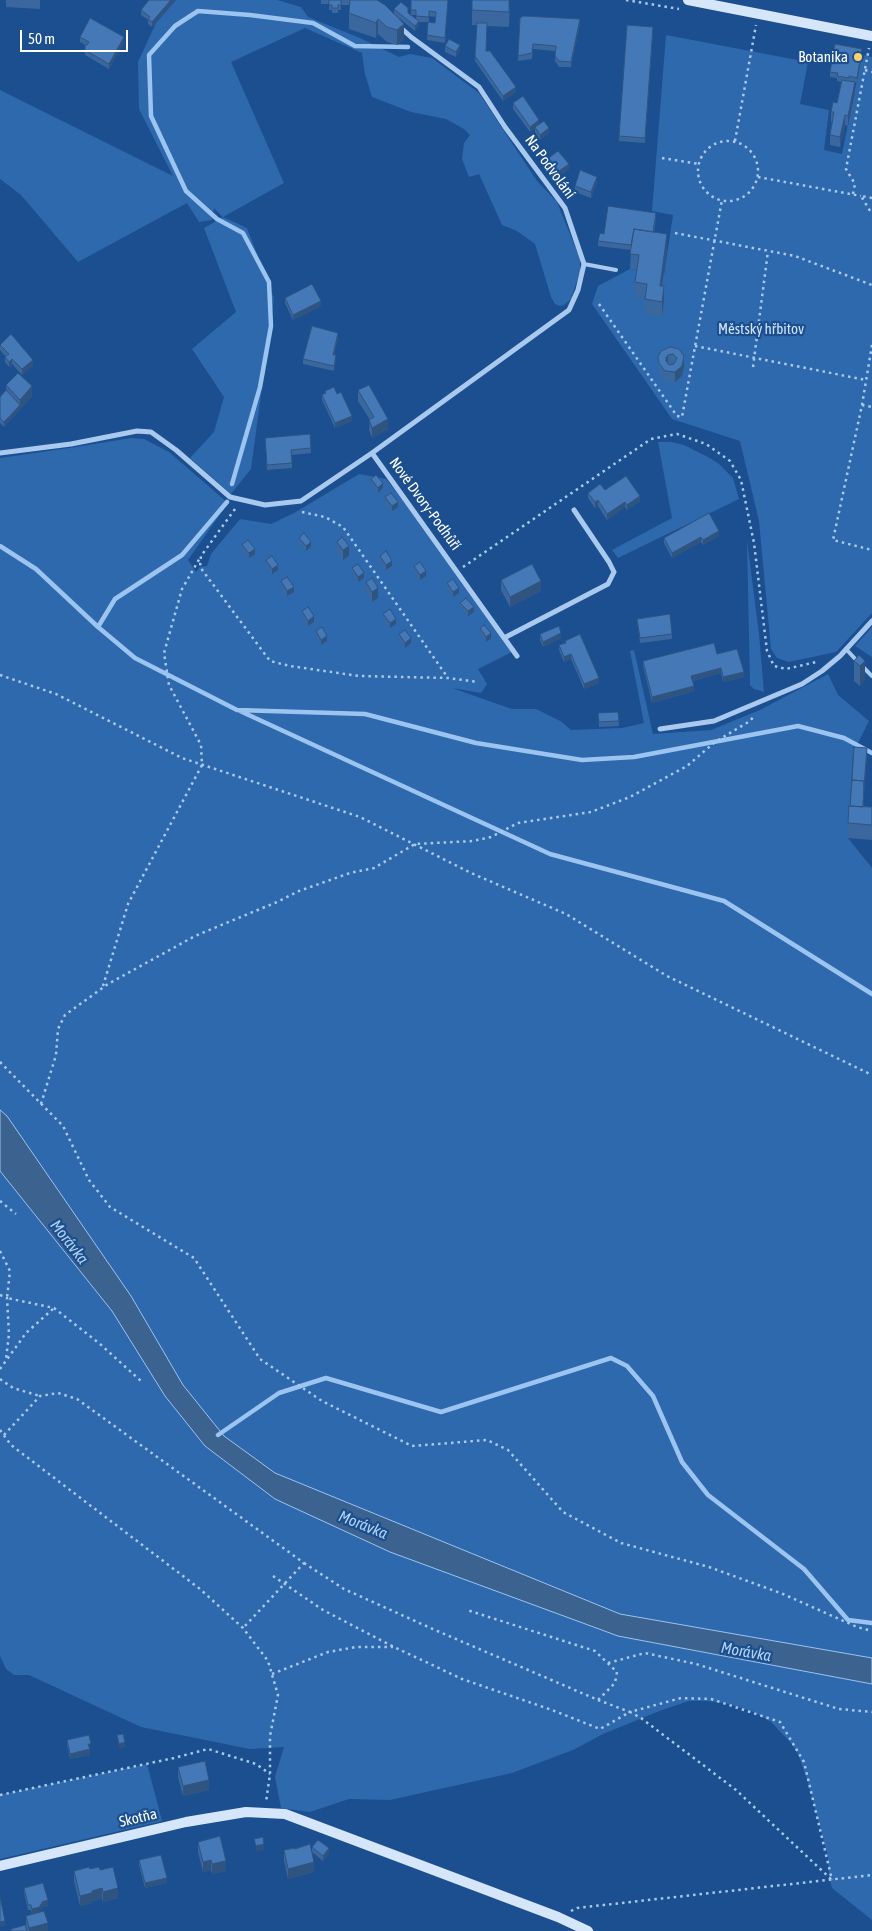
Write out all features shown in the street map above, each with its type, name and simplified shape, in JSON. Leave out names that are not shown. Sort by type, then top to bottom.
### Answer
[{"type":"street","points":[[688,0],[872,36]]},
{"type":"street","name":"Na Podvolání","points":[[397,24],[479,87],[505,127],[565,208],[584,264]]},
{"type":"street","points":[[372,453],[569,310],[578,290],[584,264]]},
{"type":"street","name":"Nové Dvory-Podhůří","points":[[0,453],[71,444],[137,431],[151,432],[176,450],[230,497],[265,505],[301,501],[372,453],[517,656]]},
{"type":"street","points":[[504,638],[608,584],[614,572],[574,510]]},
{"type":"street","points":[[660,728],[714,721],[802,684],[846,649],[872,621]]},
{"type":"street","name":"Skotňa","points":[[0,1866],[186,1822],[246,1812],[285,1814],[558,1917],[588,1931]]},
{"type":"lane","points":[[584,264],[616,270]]},
{"type":"lane","points":[[846,649],[872,676]]},
{"type":"path","points":[[734,141],[756,25]]},
{"type":"path","points":[[853,194],[856,184],[846,169],[869,48]]},
{"type":"path","points":[[864,70],[872,72]]},
{"type":"path","points":[[734,141],[742,144],[754,154],[757,162],[758,177],[755,184],[744,196],[737,199],[722,200],[714,197],[703,187],[700,180],[699,164],[701,157],[712,145],[719,142],[734,141]]},
{"type":"path","points":[[662,158],[699,164]]},
{"type":"path","points":[[758,177],[872,198]]},
{"type":"path","points":[[861,196],[872,214]]},
{"type":"path","points":[[599,304],[677,416],[682,417],[722,200]]},
{"type":"path","points":[[675,233],[795,256],[872,284]]},
{"type":"path","points":[[753,367],[768,251]]},
{"type":"path","points":[[872,345],[862,405],[833,540],[872,550]]},
{"type":"path","points":[[695,346],[866,380]]},
{"type":"path","points":[[862,405],[872,407]]},
{"type":"path","points":[[458,571],[650,439],[677,434],[706,444],[730,461],[741,480],[754,543],[767,651],[774,666],[786,669],[821,661]]},
{"type":"path","points":[[102,988],[128,904],[202,765],[201,745],[169,685],[164,654],[182,589],[201,556],[241,500]]},
{"type":"path","points":[[298,511],[325,517],[343,526],[448,678]]},
{"type":"path","points":[[201,556],[200,567],[270,661],[290,666],[359,676],[448,678],[478,682]]},
{"type":"path","points":[[0,675],[56,694],[182,758],[360,817],[471,873],[566,914],[667,976],[872,1075]]},
{"type":"path","points":[[41,1104],[56,1055],[58,1029],[65,1015],[102,988],[194,936],[299,891],[350,873],[374,868],[415,844],[491,837],[518,823],[591,812],[630,796],[687,766],[714,742],[750,721],[760,710]]},
{"type":"path","points":[[0,1062],[63,1126],[89,1180],[110,1207],[194,1258],[260,1360],[309,1393],[412,1446],[487,1440],[508,1450],[562,1512],[621,1543],[709,1567],[783,1594],[857,1627],[872,1631]]},
{"type":"path","points":[[0,1201],[16,1214]]},
{"type":"path","points":[[0,1250],[10,1271],[7,1298],[9,1334],[6,1360]]},
{"type":"path","points":[[0,1295],[54,1308],[100,1344],[141,1381]]},
{"type":"path","points":[[0,1369],[26,1333],[54,1308]]},
{"type":"path","points":[[0,1379],[13,1388],[40,1396],[58,1393],[77,1399],[304,1563],[344,1589],[598,1700],[630,1712],[640,1718],[736,1790],[832,1880]]},
{"type":"path","points":[[4,1435],[40,1396]]},
{"type":"path","points":[[0,1430],[12,1445],[200,1589],[243,1628],[268,1661],[278,1695],[270,1736],[270,1774],[266,1813]]},
{"type":"path","points":[[243,1628],[304,1563]]},
{"type":"path","points":[[273,1576],[323,1610],[394,1647],[462,1679],[552,1710],[600,1729],[630,1712],[680,1698],[711,1699],[780,1722],[804,1762],[832,1880]]},
{"type":"path","points":[[468,1610],[595,1651],[617,1672],[615,1683],[598,1700]]},
{"type":"path","points":[[272,1674],[328,1652],[356,1647],[394,1647]]},
{"type":"path","points":[[608,1663],[645,1653],[696,1664],[839,1709],[872,1712]]},
{"type":"path","points":[[0,1795],[165,1760],[208,1748],[256,1764],[270,1774]]},
{"type":"path","points":[[558,1917],[577,1908],[872,1875]]},
{"type":"green space","points":[[176,0],[277,0],[301,7],[308,17],[360,38],[399,57],[410,54],[432,58],[479,93],[537,181],[557,202],[580,259],[580,272],[571,299],[564,305],[555,304],[551,297],[535,244],[517,231],[502,225],[479,174],[469,177],[462,159],[464,143],[470,135],[464,129],[446,119],[411,112],[372,97],[365,74],[362,53],[305,28],[231,62],[284,183],[223,217],[214,208],[212,220],[199,222],[187,203],[78,262],[21,195],[0,179],[0,90],[173,176],[139,109],[138,62],[156,23]]},
{"type":"green space","name":"Městský hřbitov","points":[[666,35],[808,62],[800,104],[829,110],[824,150],[842,154],[862,55],[872,57],[872,613],[836,652],[789,662],[777,658],[771,649],[759,521],[740,441],[672,419],[592,304],[598,286],[630,269],[664,275],[673,215],[652,211]]},
{"type":"green space","points":[[223,217],[247,228],[274,298],[251,469],[231,494],[190,458],[214,432],[224,397],[192,349],[236,312],[204,228]]},
{"type":"green space","points":[[131,438],[144,439],[169,452],[228,503],[188,560],[196,572],[200,567],[207,566],[211,554],[240,519],[271,524],[294,513],[359,474],[386,479],[414,514],[512,652],[478,669],[487,684],[481,693],[452,688],[512,709],[536,709],[562,722],[571,730],[622,728],[644,723],[630,651],[634,650],[653,734],[711,730],[760,710],[828,674],[838,695],[869,721],[853,753],[848,838],[872,868],[872,1658],[620,1614],[275,1473],[224,1436],[183,1385],[131,1296],[7,1116],[0,1110],[0,458]]},
{"type":"green space","points":[[658,442],[684,445],[719,464],[733,478],[739,499],[618,558],[612,550],[672,518]]},
{"type":"green space","points":[[747,540],[764,692],[754,689],[750,685]]},
{"type":"green space","points":[[872,627],[872,657],[855,646]]},
{"type":"green space","points":[[0,1171],[112,1311],[165,1396],[205,1446],[275,1499],[618,1636],[872,1684],[872,1920],[832,1888],[829,1877],[828,1856],[807,1779],[798,1754],[791,1743],[771,1722],[754,1712],[725,1703],[689,1701],[603,1734],[573,1750],[512,1773],[390,1800],[349,1799],[310,1812],[281,1808],[275,1777],[284,1747],[250,1749],[141,1727],[29,1675],[14,1675],[6,1669],[0,1656]]},
{"type":"green space","points":[[147,1764],[162,1821],[0,1859],[0,1795]]},
{"type":"water","name":"Morávka","points":[[0,1110],[7,1116],[131,1296],[183,1385],[224,1436],[275,1473],[620,1614],[872,1658],[872,1684],[618,1636],[390,1552],[275,1499],[205,1446],[165,1396],[112,1311],[0,1171]]},
{"type":"building","points":[[149,0],[171,0],[152,22],[148,19],[150,17],[141,10]]},
{"type":"building","points":[[329,0],[341,0],[341,5],[338,5],[338,8],[332,8],[332,5],[329,5]]},
{"type":"building","points":[[350,0],[377,0],[385,5],[404,24],[397,30],[387,27],[378,19],[376,23],[349,13]]},
{"type":"building","points":[[411,0],[448,0],[445,38],[427,35],[428,22],[435,23],[436,12],[429,11],[429,17],[416,16],[416,10],[411,10]]},
{"type":"building","points":[[472,0],[509,0],[509,12],[472,10]]},
{"type":"building","points":[[401,2],[408,8],[408,13],[419,21],[415,26],[394,9]]},
{"type":"building","points":[[523,16],[580,19],[571,62],[559,61],[555,56],[556,46],[533,44],[532,53],[518,56],[520,18]]},
{"type":"building","points":[[90,18],[124,37],[109,64],[85,50],[85,45],[89,42],[80,37]]},
{"type":"building","points":[[477,23],[487,23],[486,51],[490,51],[516,87],[503,96],[475,56]]},
{"type":"building","points":[[627,25],[653,27],[645,138],[619,136]]},
{"type":"building","points":[[449,39],[460,45],[456,52],[445,46]]},
{"type":"building","points":[[835,44],[862,49],[857,78],[837,76],[838,73],[830,72]]},
{"type":"building","points":[[842,80],[855,82],[848,116],[845,115],[840,137],[830,135],[834,112],[831,112],[833,102],[837,103]]},
{"type":"building","points":[[523,96],[539,120],[530,127],[513,103]]},
{"type":"building","points":[[544,121],[549,128],[540,135],[535,127]]},
{"type":"building","points":[[558,151],[569,164],[555,174],[546,160]]},
{"type":"building","points":[[580,170],[597,177],[591,192],[575,186]]},
{"type":"building","points":[[608,206],[656,213],[653,232],[634,229],[631,245],[598,241],[600,233],[604,234]]},
{"type":"building","points":[[634,229],[667,234],[660,286],[664,286],[662,302],[645,299],[647,284],[635,282],[639,255],[630,254]]},
{"type":"building","points":[[312,284],[321,301],[293,315],[285,298]]},
{"type":"building","points":[[312,326],[338,333],[333,355],[336,355],[334,366],[303,359]]},
{"type":"building","points":[[11,334],[33,360],[22,369],[12,359],[9,362],[5,357],[9,354],[0,345]]},
{"type":"building","points":[[670,347],[679,349],[684,356],[682,366],[675,372],[665,371],[659,363],[658,357],[661,351]],"holes":[[[673,354],[677,358],[674,364],[669,365],[666,361],[668,355]]]},
{"type":"building","points":[[18,373],[32,386],[20,400],[6,385]]},
{"type":"building","points":[[369,385],[388,419],[372,428],[369,420],[374,417],[358,390]]},
{"type":"building","points":[[334,387],[337,394],[341,392],[352,416],[335,423],[322,395],[326,393],[325,391]]},
{"type":"building","points":[[6,390],[20,405],[4,422],[0,418],[0,397]]},
{"type":"building","points":[[310,434],[311,448],[291,450],[292,463],[267,465],[265,438]]},
{"type":"building","points":[[376,475],[383,483],[378,488],[371,479]]},
{"type":"building","points":[[626,476],[640,496],[627,505],[625,502],[607,514],[598,500],[595,502],[588,493],[600,484],[605,490]]},
{"type":"building","points":[[391,493],[398,502],[392,506],[385,497]]},
{"type":"building","points":[[709,513],[719,531],[703,540],[701,537],[672,553],[664,538]]},
{"type":"building","points":[[304,533],[311,542],[306,546],[299,538]]},
{"type":"building","points":[[342,537],[349,546],[343,550],[337,542]]},
{"type":"building","points":[[248,540],[255,549],[249,553],[242,545]]},
{"type":"building","points":[[386,551],[392,561],[386,565],[380,556]]},
{"type":"building","points":[[272,556],[278,565],[272,569],[266,560]]},
{"type":"building","points":[[420,562],[426,571],[420,575],[414,566]]},
{"type":"building","points":[[358,564],[364,573],[358,577],[352,568]]},
{"type":"building","points":[[532,564],[541,581],[510,597],[501,580]]},
{"type":"building","points":[[287,577],[294,587],[287,591],[281,581]]},
{"type":"building","points":[[372,578],[378,588],[372,592],[366,582]]},
{"type":"building","points":[[453,579],[459,588],[453,592],[447,583]]},
{"type":"building","points":[[466,598],[474,607],[468,611],[460,603]]},
{"type":"building","points":[[308,607],[314,616],[308,621],[302,611]]},
{"type":"building","points":[[390,609],[396,619],[390,623],[383,614]]},
{"type":"building","points":[[670,614],[672,634],[640,638],[637,619]]},
{"type":"building","points":[[484,625],[491,633],[486,637],[480,628]]},
{"type":"building","points":[[559,626],[561,633],[543,642],[540,634]]},
{"type":"building","points":[[322,627],[327,636],[321,640],[316,631]]},
{"type":"building","points":[[405,630],[411,638],[405,643],[399,634]]},
{"type":"building","points":[[580,634],[599,678],[584,684],[571,654],[564,657],[559,645]]},
{"type":"building","points":[[714,643],[717,654],[737,649],[744,672],[723,677],[721,668],[691,676],[694,686],[652,697],[643,661]]},
{"type":"building","points":[[859,655],[865,661],[860,666],[854,661]]},
{"type":"building","points":[[618,712],[619,721],[599,722],[598,713]]},
{"type":"building","points":[[854,747],[867,748],[864,786],[864,781],[852,780]]},
{"type":"building","points":[[852,780],[864,781],[863,807],[850,806]]},
{"type":"building","points":[[849,806],[872,807],[872,825],[848,823]]},
{"type":"building","points":[[123,1734],[125,1742],[119,1744],[117,1735]]},
{"type":"building","points":[[89,1735],[91,1744],[88,1744],[90,1749],[70,1754],[67,1740]]},
{"type":"building","points":[[205,1761],[209,1780],[183,1786],[178,1767]]},
{"type":"building","points":[[220,1836],[226,1861],[212,1864],[211,1860],[203,1862],[198,1842]]},
{"type":"building","points":[[263,1837],[264,1844],[256,1846],[254,1839]]},
{"type":"building","points":[[318,1840],[329,1848],[323,1856],[312,1847]]},
{"type":"building","points":[[310,1844],[314,1862],[288,1869],[284,1850]]},
{"type":"building","points":[[161,1855],[167,1878],[145,1883],[139,1860]]},
{"type":"building","points":[[89,1867],[90,1869],[99,1867],[100,1870],[113,1867],[118,1888],[103,1892],[102,1888],[80,1896],[74,1871]]},
{"type":"building","points":[[43,1883],[48,1900],[42,1902],[40,1907],[32,1909],[31,1905],[28,1905],[24,1888]]},
{"type":"building","points":[[0,1896],[5,1921],[0,1922]]},
{"type":"building","points":[[44,1911],[48,1923],[29,1928],[26,1916]]},
{"type":"building","points":[[25,1925],[27,1931],[11,1931],[11,1929]]},
{"type":"waterway","points":[[232,484],[260,387],[271,326],[269,282],[243,233],[217,219],[186,191],[151,116],[149,55],[175,26],[198,11],[313,23],[355,46],[408,47]]},
{"type":"waterway","points":[[98,627],[115,599],[182,555],[227,502]]},
{"type":"waterway","points":[[0,546],[36,569],[98,627],[135,658],[237,710],[365,714],[476,743],[582,760],[634,757],[798,726],[844,738],[872,753]]},
{"type":"waterway","points":[[240,711],[550,854],[724,901],[872,994]]},
{"type":"waterway","points":[[218,1435],[279,1393],[326,1378],[441,1412],[611,1358],[627,1366],[653,1396],[682,1462],[708,1495],[804,1569],[848,1620],[872,1623]]},
{"type":"place","name":"Botanika","points":[[858,57]]}]
